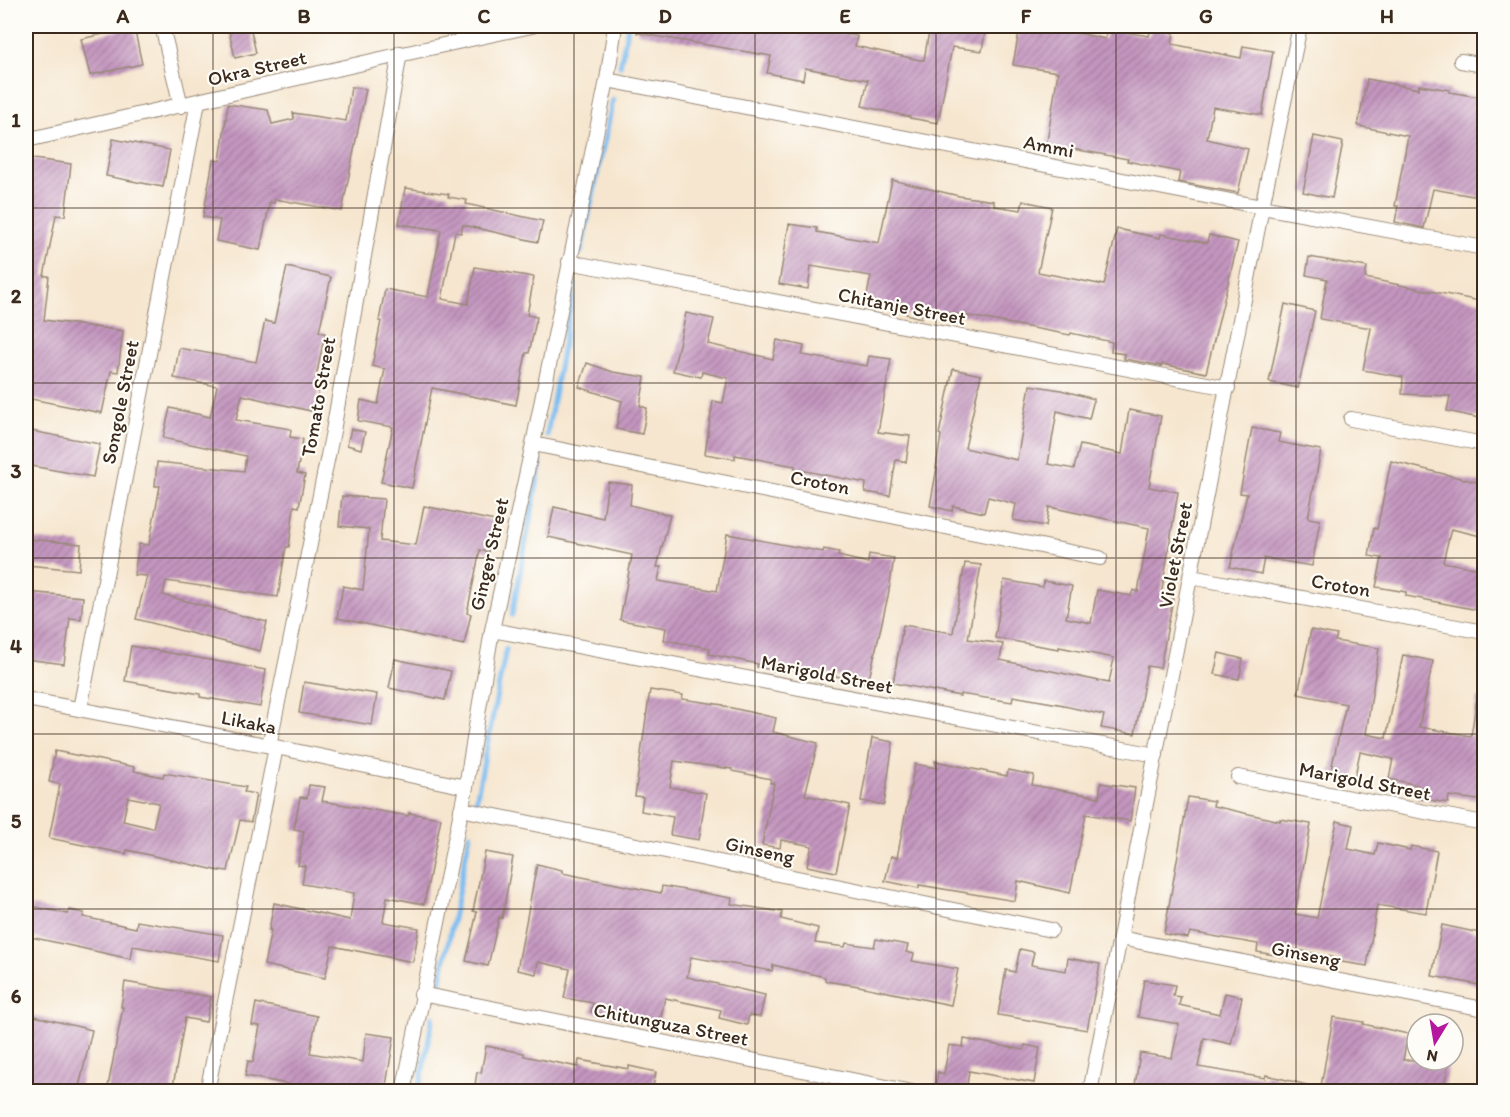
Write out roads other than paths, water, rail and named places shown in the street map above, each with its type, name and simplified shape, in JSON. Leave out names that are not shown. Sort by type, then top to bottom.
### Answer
[{"type":"street","points":[[162,26],[181,106]]},
{"type":"street","name":"Okra Street","points":[[26,140],[181,106],[400,53],[532,26]]},
{"type":"street","name":"Ginger Street","points":[[403,1092],[466,787],[492,630],[533,444],[607,80],[615,26]]},
{"type":"street","name":"Violet Street","points":[[1089,1092],[1262,207],[1300,26]]},
{"type":"street","name":"Tomato Street","points":[[207,1092],[333,431],[400,53]]},
{"type":"street","points":[[1461,61],[1485,65]]},
{"type":"street","name":"Ammi","points":[[607,80],[1485,248]]},
{"type":"street","name":"Songole Street","points":[[80,709],[198,102]]},
{"type":"street","name":"Chitanje Street","points":[[569,262],[1227,388]]},
{"type":"street","points":[[1351,418],[1485,444]]},
{"type":"street","name":"Croton","points":[[533,444],[1100,558]]},
{"type":"street","name":"Croton","points":[[1191,578],[1485,632]]},
{"type":"street","name":"Marigold Street","points":[[492,630],[1156,755]]},
{"type":"street","name":"Likaka","points":[[26,701],[80,709],[466,787]]},
{"type":"street","name":"Marigold Street","points":[[1238,777],[1485,823]]},
{"type":"street","name":"Ginseng","points":[[461,809],[1051,930]]},
{"type":"street","name":"Ginseng","points":[[1120,938],[1485,1009]]},
{"type":"street","name":"Chitunguza Street","points":[[422,994],[912,1092]]},
{"type":"waterway","points":[[620,66],[628,26]]},
{"type":"waterway","points":[[581,252],[613,100]]},
{"type":"waterway","points":[[547,435],[574,285]]},
{"type":"waterway","points":[[512,615],[541,462]]},
{"type":"waterway","points":[[476,801],[506,649]]},
{"type":"waterway","points":[[440,984],[470,834]]},
{"type":"waterway","points":[[419,1092],[433,1016]]}]
